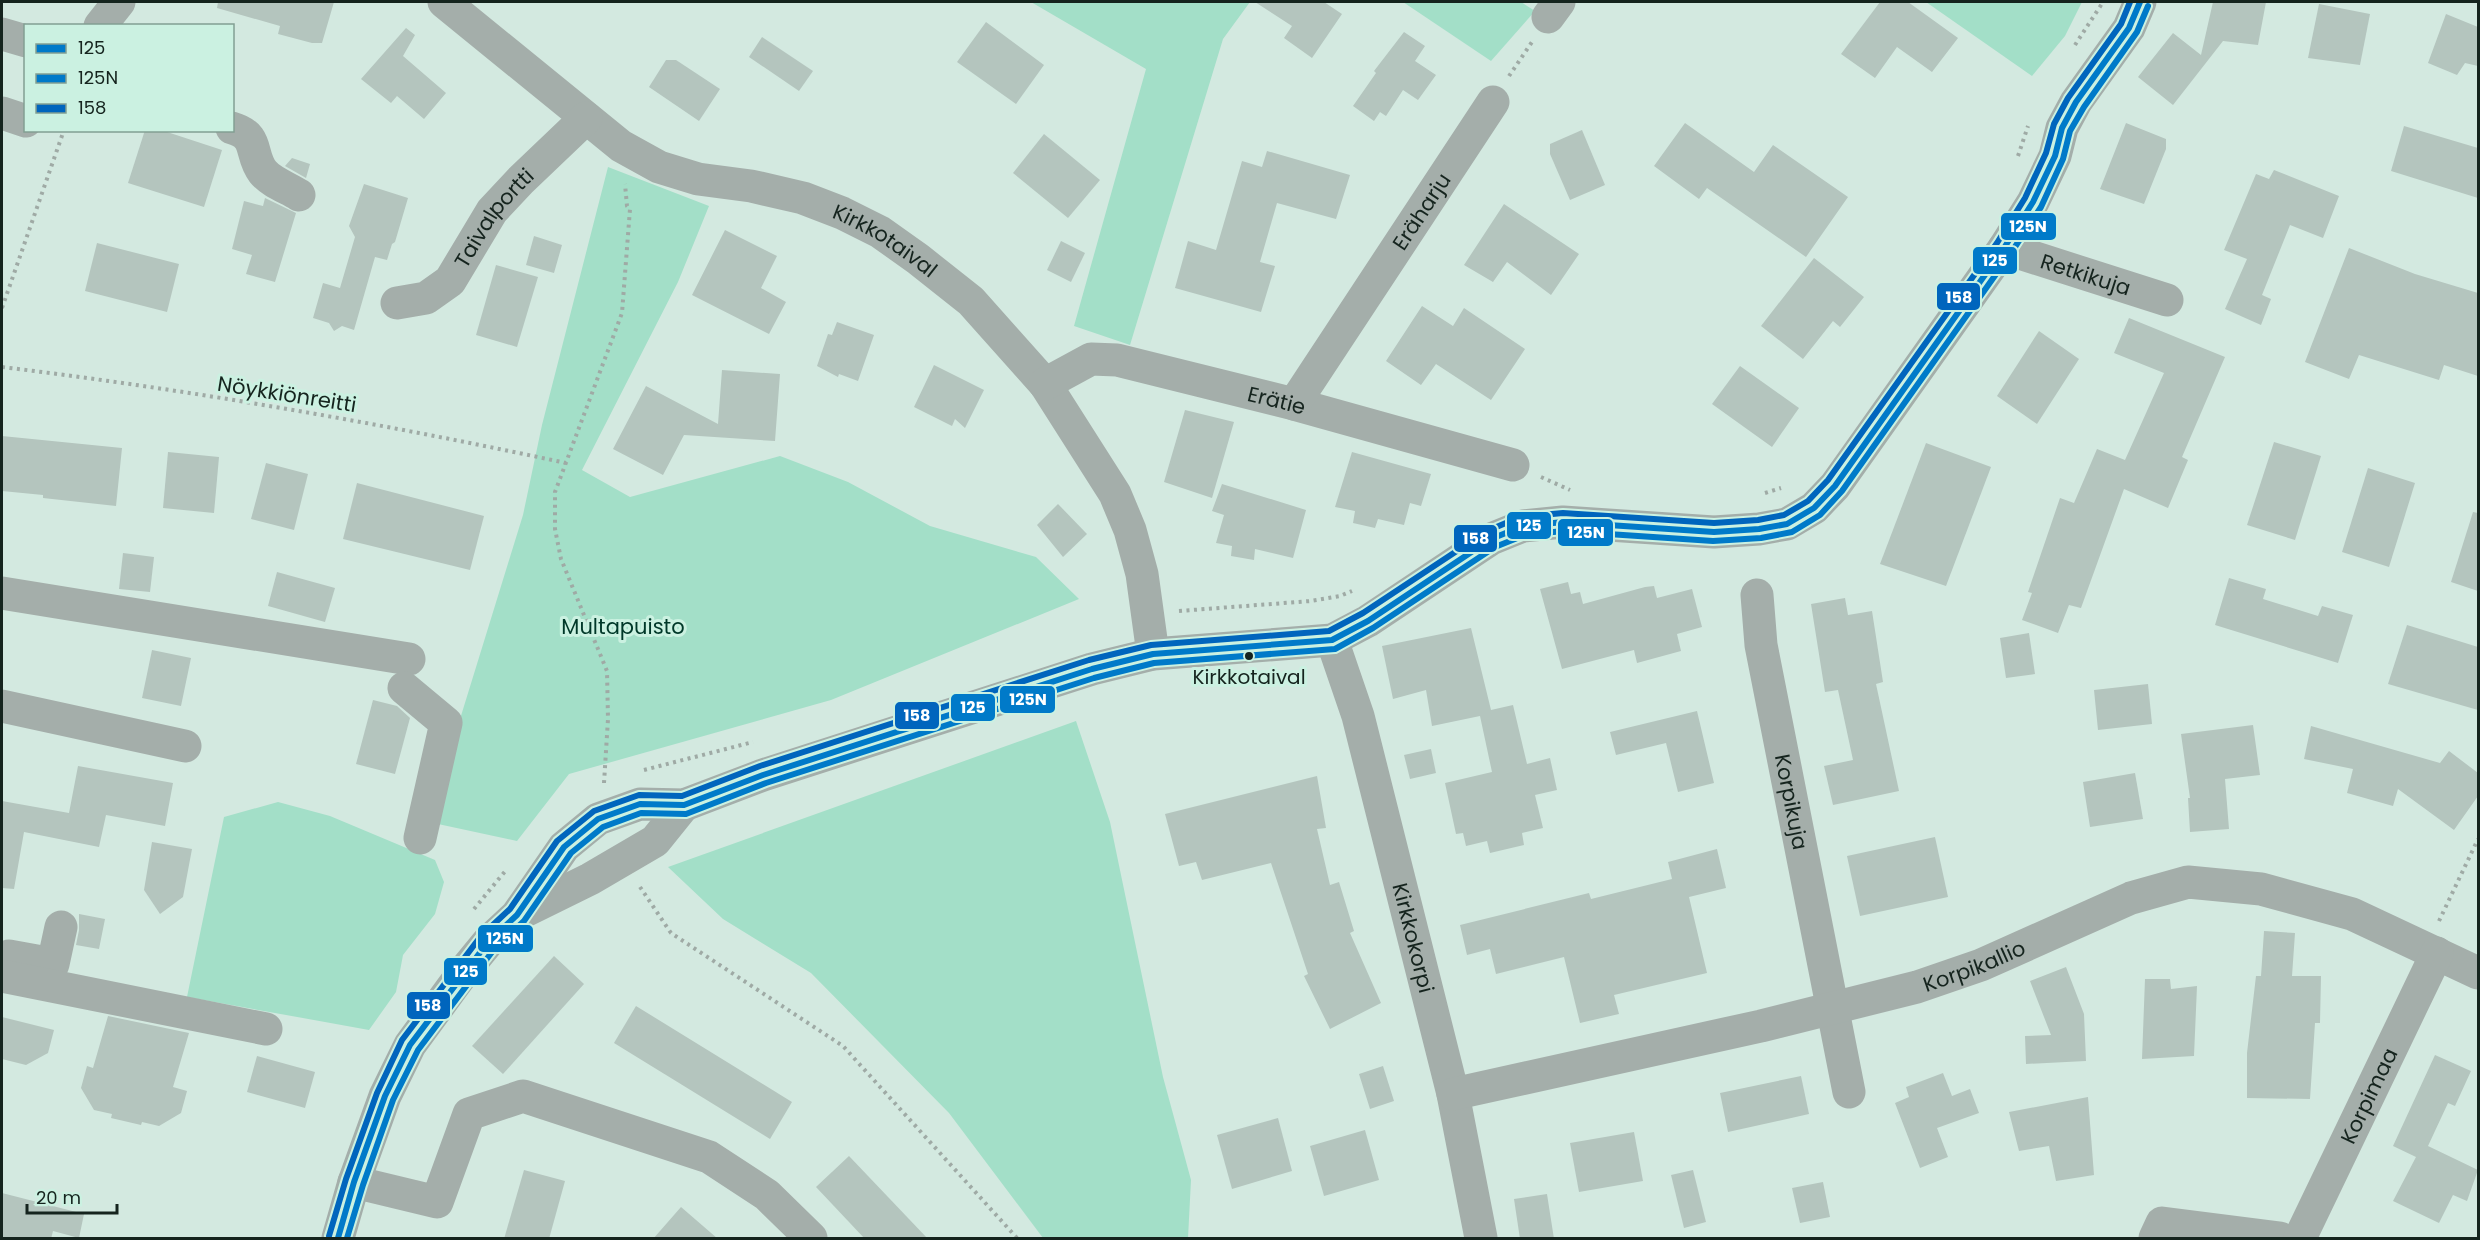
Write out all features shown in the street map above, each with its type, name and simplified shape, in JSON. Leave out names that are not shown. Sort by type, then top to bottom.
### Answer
[{"type":"street","points":[[102,24],[119,2]]},
{"type":"street","name":"Kirkkotaival","points":[[444,2],[621,146],[659,167],[698,179],[751,186],[803,198],[842,213],[880,232],[918,258],[971,301],[1044,384],[1115,494],[1130,530],[1142,574],[1153,654]]},
{"type":"street","points":[[338,1239],[354,1182],[385,1096],[410,1045],[488,942],[517,915],[564,848],[598,819],[640,804],[684,805],[763,775],[1092,669],[1153,654],[1294,645],[1332,640],[1368,621],[1491,539],[1522,526],[1563,522],[1714,532],[1759,529],[1787,524],[1814,508],[1835,486],[2004,248],[2033,202],[2055,156],[2062,128],[2076,102],[2129,28],[2140,2]]},
{"type":"street","points":[[2,34],[24,40]]},
{"type":"street","name":"Eräharju","points":[[1294,404],[1492,102]]},
{"type":"street","points":[[2,113],[24,120]]},
{"type":"street","name":"Taivalportti","points":[[397,303],[426,298],[450,280],[492,211],[586,118]]},
{"type":"street","points":[[234,128],[241,130],[253,141],[258,164],[265,175],[299,195]]},
{"type":"street","name":"Retkikuja","points":[[2004,248],[2167,300]]},
{"type":"street","name":"Erätie","points":[[1044,384],[1091,359],[1117,360],[1294,404],[1513,465]]},
{"type":"street","points":[[2,593],[406,674],[446,723],[420,838]]},
{"type":"street","name":"Korpikuja","points":[[1757,595],[1761,645],[1849,1092]]},
{"type":"street","name":"Kirkkokorpi","points":[[1332,640],[1358,716],[1453,1094],[1481,1239]]},
{"type":"street","points":[[2,706],[185,746]]},
{"type":"street","points":[[517,915],[590,879],[655,841],[684,805]]},
{"type":"street","name":"Korpikallio","points":[[1453,1094],[1761,1026],[1917,987],[1981,965],[2131,898],[2188,882],[2262,889],[2352,914],[2478,974]]},
{"type":"street","points":[[2,955],[53,964],[61,927]]},
{"type":"street","name":"Korpimaa","points":[[2300,1239],[2430,951]]},
{"type":"street","points":[[2,976],[266,1029]]},
{"type":"street","points":[[354,1182],[437,1202],[469,1114],[523,1096],[709,1157],[767,1195],[811,1239]]},
{"type":"street","points":[[2155,1239],[2162,1223],[2280,1239]]},
{"type":"path","points":[[2073,48],[2103,2]]},
{"type":"path","points":[[1492,102],[1554,9]]},
{"type":"path","points":[[2015,164],[2030,122]]},
{"type":"path","points":[[2,308],[63,132]]},
{"type":"path","points":[[604,784],[608,719],[607,671],[561,559],[555,529],[555,492],[622,313],[630,209],[627,206],[621,146]]},
{"type":"path","name":"Nöykkiönreitti","points":[[2,368],[101,379],[272,406],[566,463]]},
{"type":"path","points":[[1756,496],[1790,486]]},
{"type":"path","points":[[1564,493],[1576,492]]},
{"type":"path","points":[[1201,608],[1311,602],[1340,596],[1356,589]]},
{"type":"path","points":[[2430,951],[2478,839]]},
{"type":"path","points":[[636,880],[670,933],[843,1046],[1017,1239]]},
{"type":"green space","points":[[1031,2],[1250,2],[1223,39],[1130,345],[1074,326],[1146,69]]},
{"type":"green space","points":[[1403,2],[1521,2],[1535,11],[1491,61]]},
{"type":"green space","points":[[1926,2],[2082,2],[2065,36],[2032,76]]},
{"type":"green space","name":"Multapuisto","points":[[608,167],[709,206],[678,282],[582,470],[630,497],[780,456],[848,482],[930,526],[1036,557],[1079,599],[831,700],[569,774],[517,841],[438,824],[456,732],[523,515],[542,425]]},
{"type":"green space","points":[[1076,721],[1110,822],[1163,1077],[1191,1180],[1188,1238],[1043,1238],[949,1113],[811,973],[723,919],[668,867]]},
{"type":"green space","points":[[278,802],[330,816],[435,860],[444,882],[435,914],[403,955],[396,992],[369,1030],[187,997],[224,817]]},
{"type":"building","points":[[218,2],[334,2],[322,43],[312,43],[278,34],[280,26],[217,8]]},
{"type":"building","points":[[1255,2],[1324,2],[1342,14],[1312,58],[1284,38],[1292,26]]},
{"type":"building","points":[[1880,2],[1908,2],[1958,38],[1932,72],[1897,47],[1875,78],[1841,54]]},
{"type":"building","points":[[2213,2],[2266,2],[2258,45],[2223,41],[2173,105],[2138,77],[2173,33],[2201,55]]},
{"type":"building","points":[[2319,4],[2370,14],[2360,65],[2308,58]]},
{"type":"building","points":[[2446,14],[2478,27],[2478,66],[2465,63],[2457,75],[2428,63]]},
{"type":"building","points":[[986,22],[1044,65],[1016,104],[957,62]]},
{"type":"building","points":[[406,28],[415,35],[403,56],[446,93],[424,119],[397,96],[391,103],[361,79]]},
{"type":"building","points":[[1404,32],[1425,46],[1415,61],[1436,75],[1418,100],[1403,90],[1386,116],[1380,112],[1374,121],[1353,106],[1376,73],[1374,71]]},
{"type":"building","points":[[762,37],[813,71],[799,91],[749,57]]},
{"type":"building","points":[[666,60],[676,60],[720,89],[699,121],[649,87]]},
{"type":"building","points":[[1685,123],[1754,172],[1773,145],[1848,197],[1806,257],[1707,188],[1699,199],[1654,166]]},
{"type":"building","points":[[2126,123],[2166,139],[2166,149],[2144,204],[2100,189]]},
{"type":"building","points":[[2404,126],[2478,148],[2478,198],[2391,171]]},
{"type":"building","points":[[1582,130],[1605,185],[1570,200],[1550,154],[1550,144]]},
{"type":"building","points":[[144,132],[167,132],[222,150],[204,207],[128,183]]},
{"type":"building","points":[[1044,134],[1100,180],[1068,218],[1013,173]]},
{"type":"building","points":[[1267,151],[1350,175],[1336,219],[1277,203],[1260,262],[1275,266],[1261,312],[1175,288],[1188,241],[1216,250],[1242,161],[1262,167]]},
{"type":"building","points":[[292,158],[310,164],[306,178],[285,166]]},
{"type":"building","points":[[2274,170],[2339,196],[2323,238],[2290,225],[2262,295],[2271,299],[2261,325],[2225,309],[2247,259],[2224,250],[2256,174],[2269,179]]},
{"type":"building","points":[[364,184],[408,198],[395,242],[392,244],[387,260],[375,257],[354,330],[342,326],[334,331],[329,323],[313,318],[323,283],[340,288],[355,237],[349,226]]},
{"type":"building","points":[[265,198],[296,213],[275,282],[246,274],[252,255],[232,249],[244,201],[263,206]]},
{"type":"building","points":[[1504,204],[1579,254],[1551,295],[1507,262],[1493,282],[1464,265]]},
{"type":"building","points":[[725,230],[777,256],[761,288],[786,302],[769,334],[692,295]]},
{"type":"building","points":[[534,236],[562,245],[554,273],[526,265]]},
{"type":"building","points":[[1061,241],[1085,253],[1071,282],[1047,270]]},
{"type":"building","points":[[97,243],[179,264],[167,312],[85,291]]},
{"type":"building","points":[[2349,248],[2415,274],[2478,293],[2478,376],[2444,365],[2439,380],[2359,355],[2349,379],[2305,362]]},
{"type":"building","points":[[1814,258],[1864,297],[1840,327],[1833,321],[1803,359],[1761,326]]},
{"type":"building","points":[[496,265],[538,277],[517,347],[476,335]]},
{"type":"building","points":[[1422,306],[1453,326],[1464,308],[1525,349],[1491,400],[1436,364],[1421,385],[1386,361]]},
{"type":"building","points":[[2129,318],[2225,357],[2182,457],[2188,460],[2168,508],[2124,489],[2081,608],[2069,605],[2058,633],[2022,620],[2032,593],[2028,592],[2060,498],[2074,503],[2097,449],[2125,460],[2164,373],[2114,353]]},
{"type":"building","points":[[837,322],[874,335],[858,381],[839,374],[838,377],[817,366],[828,334],[832,335]]},
{"type":"building","points":[[2039,331],[2079,359],[2037,424],[1997,396]]},
{"type":"building","points":[[934,365],[984,390],[965,428],[955,419],[952,426],[914,407]]},
{"type":"building","points":[[1740,366],[1799,408],[1772,447],[1712,404]]},
{"type":"building","points":[[722,370],[780,374],[775,441],[684,435],[663,475],[613,449],[646,386],[718,424]]},
{"type":"building","points":[[1185,410],[1234,422],[1212,498],[1164,482]]},
{"type":"building","points":[[2,436],[122,448],[116,506],[2,491]]},
{"type":"building","points":[[2274,442],[2321,456],[2295,540],[2247,525]]},
{"type":"building","points":[[1926,443],[1991,467],[1946,586],[1880,564]]},
{"type":"building","points":[[168,452],[219,457],[214,513],[163,508]]},
{"type":"building","points":[[1352,452],[1431,474],[1421,506],[1410,503],[1404,525],[1378,519],[1375,528],[1353,523],[1355,511],[1335,507]]},
{"type":"building","points":[[266,463],[308,474],[294,530],[251,519]]},
{"type":"building","points":[[2368,468],[2415,483],[2389,567],[2342,552]]},
{"type":"building","points":[[357,483],[484,516],[470,570],[343,539]]},
{"type":"building","points":[[1222,484],[1306,510],[1293,558],[1255,549],[1254,560],[1231,556],[1232,546],[1216,543],[1224,515],[1212,511]]},
{"type":"building","points":[[1058,504],[1087,534],[1063,557],[1037,525]]},
{"type":"building","points":[[2473,512],[2478,513],[2478,591],[2451,582]]},
{"type":"building","points":[[123,553],[154,557],[150,592],[119,589]]},
{"type":"building","points":[[277,572],[335,588],[325,622],[268,606]]},
{"type":"building","points":[[2229,578],[2266,589],[2263,599],[2318,616],[2322,606],[2353,615],[2338,663],[2215,625]]},
{"type":"building","points":[[1568,582],[1571,594],[1580,592],[1583,604],[1645,587],[1654,586],[1657,598],[1692,589],[1702,627],[1677,634],[1681,651],[1637,663],[1634,650],[1562,669],[1540,589]]},
{"type":"building","points":[[1845,598],[1848,615],[1872,611],[1883,682],[1876,684],[1899,791],[1833,805],[1824,766],[1853,760],[1838,690],[1825,692],[1811,604]]},
{"type":"building","points":[[2407,625],[2478,647],[2478,710],[2388,684]]},
{"type":"building","points":[[1471,628],[1491,710],[1513,705],[1527,764],[1550,758],[1557,790],[1535,795],[1543,828],[1522,833],[1524,845],[1490,853],[1487,841],[1466,846],[1463,833],[1456,834],[1445,783],[1492,772],[1480,716],[1432,726],[1426,690],[1393,699],[1382,646]]},
{"type":"building","points":[[2029,633],[2035,674],[2006,678],[2000,638]]},
{"type":"building","points":[[152,650],[191,658],[181,706],[142,698]]},
{"type":"building","points":[[2148,684],[2152,724],[2098,730],[2094,690]]},
{"type":"building","points":[[373,700],[397,706],[410,718],[395,774],[356,764]]},
{"type":"building","points":[[1697,711],[1714,783],[1678,792],[1666,743],[1616,755],[1610,732]]},
{"type":"building","points":[[2253,725],[2260,775],[2225,779],[2229,829],[2190,832],[2188,798],[2190,798],[2181,734]]},
{"type":"building","points":[[2311,726],[2440,763],[2449,751],[2478,773],[2478,796],[2454,830],[2398,789],[2393,806],[2347,793],[2353,769],[2304,759]]},
{"type":"building","points":[[1431,749],[1436,773],[1410,779],[1404,755]]},
{"type":"building","points":[[78,766],[173,783],[165,826],[106,815],[99,847],[24,832],[14,889],[2,888],[2,801],[69,813]]},
{"type":"building","points":[[2135,773],[2143,819],[2090,827],[2083,782]]},
{"type":"building","points":[[1317,776],[1326,828],[1317,829],[1330,885],[1339,882],[1354,931],[1350,933],[1381,1003],[1330,1029],[1304,976],[1308,974],[1271,863],[1202,880],[1196,862],[1179,866],[1165,814]]},
{"type":"building","points":[[1935,837],[1948,897],[1860,916],[1847,856]]},
{"type":"building","points":[[152,842],[192,849],[183,897],[160,914],[144,890]]},
{"type":"building","points":[[1717,849],[1726,888],[1689,897],[1707,973],[1614,995],[1619,1014],[1580,1023],[1564,957],[1496,974],[1490,949],[1467,955],[1460,925],[1589,893],[1591,899],[1672,879],[1668,862]]},
{"type":"building","points":[[79,914],[105,919],[99,949],[76,945]]},
{"type":"building","points":[[2264,931],[2295,933],[2292,976],[2321,976],[2320,1023],[2315,1023],[2310,1099],[2247,1098],[2247,1053],[2256,976],[2261,976]]},
{"type":"building","points":[[554,956],[584,984],[503,1074],[472,1046]]},
{"type":"building","points":[[2066,967],[2084,1014],[2086,1061],[2026,1064],[2025,1036],[2051,1035],[2030,981]]},
{"type":"building","points":[[2145,979],[2170,979],[2171,989],[2197,986],[2194,1056],[2142,1059]]},
{"type":"building","points":[[636,1006],[792,1102],[770,1139],[614,1043]]},
{"type":"building","points":[[108,1016],[189,1033],[173,1087],[187,1091],[181,1113],[159,1126],[142,1122],[141,1125],[111,1118],[112,1114],[94,1110],[81,1088],[87,1066],[93,1068]]},
{"type":"building","points":[[2,1017],[54,1030],[48,1053],[26,1065],[2,1059]]},
{"type":"building","points":[[2435,1055],[2471,1071],[2455,1106],[2448,1103],[2428,1146],[2478,1170],[2467,1201],[2453,1195],[2439,1223],[2393,1201],[2416,1157],[2393,1146]]},
{"type":"building","points":[[257,1056],[315,1072],[305,1108],[247,1092]]},
{"type":"building","points":[[1383,1066],[1394,1101],[1370,1109],[1359,1074]]},
{"type":"building","points":[[1943,1073],[1952,1096],[1970,1089],[1979,1113],[1937,1128],[1948,1157],[1920,1168],[1895,1103],[1909,1097],[1906,1087]]},
{"type":"building","points":[[1801,1076],[1809,1114],[1728,1132],[1720,1093]]},
{"type":"building","points":[[2088,1097],[2094,1175],[2056,1181],[2049,1146],[2019,1151],[2009,1112]]},
{"type":"building","points":[[1278,1118],[1292,1171],[1232,1189],[1217,1135]]},
{"type":"building","points":[[1365,1130],[1379,1180],[1324,1196],[1310,1146]]},
{"type":"building","points":[[1634,1132],[1643,1181],[1579,1192],[1570,1143]]},
{"type":"building","points":[[849,1156],[928,1239],[865,1239],[816,1187]]},
{"type":"building","points":[[524,1170],[565,1181],[549,1239],[504,1239]]},
{"type":"building","points":[[1693,1170],[1706,1222],[1684,1228],[1671,1175]]},
{"type":"building","points":[[1823,1182],[1830,1217],[1800,1223],[1792,1188]]},
{"type":"building","points":[[2,1193],[84,1214],[79,1238],[53,1231],[51,1239],[2,1239]]},
{"type":"building","points":[[1547,1194],[1554,1239],[1520,1239],[1514,1199]]},
{"type":"building","points":[[681,1207],[718,1239],[653,1239]]},
{"type":"transit line","name":"158","points":[[329,1236],[346,1179],[377,1093],[402,1040],[481,936],[510,909],[557,841],[594,811],[639,795],[682,796],[760,766],[1089,660],[1151,645],[1329,631],[1363,613],[1487,531],[1520,517],[1563,513],[1714,523],[1758,520],[1784,515],[1808,501],[1828,480],[1997,243],[2025,198],[2046,153],[2054,124],[2068,98],[2121,24],[2130,2]]},
{"type":"transit line","name":"125","points":[[338,1238],[354,1182],[385,1096],[410,1045],[488,942],[517,915],[564,847],[598,819],[640,804],[684,805],[763,775],[1092,669],[1153,654],[1332,640],[1368,621],[1491,539],[1523,526],[1563,522],[1714,532],[1759,529],[1787,524],[1814,508],[1835,486],[2004,248],[2033,202],[2055,156],[2062,128],[2076,102],[2129,28],[2140,2]]},
{"type":"transit line","name":"125N","points":[[347,1238],[393,1100],[418,1050],[495,948],[524,921],[571,853],[603,827],[641,813],[686,814],[766,783],[1094,678],[1154,663],[1335,649],[1373,628],[1495,547],[1525,535],[1563,531],[1713,541],[1761,538],[1792,532],[1820,515],[1842,491],[2011,253],[2041,207],[2063,159],[2070,131],[2084,107],[2137,32],[2148,6]]},
{"type":"place","name":"Kirkkotaival","points":[[1249,656]]}]
